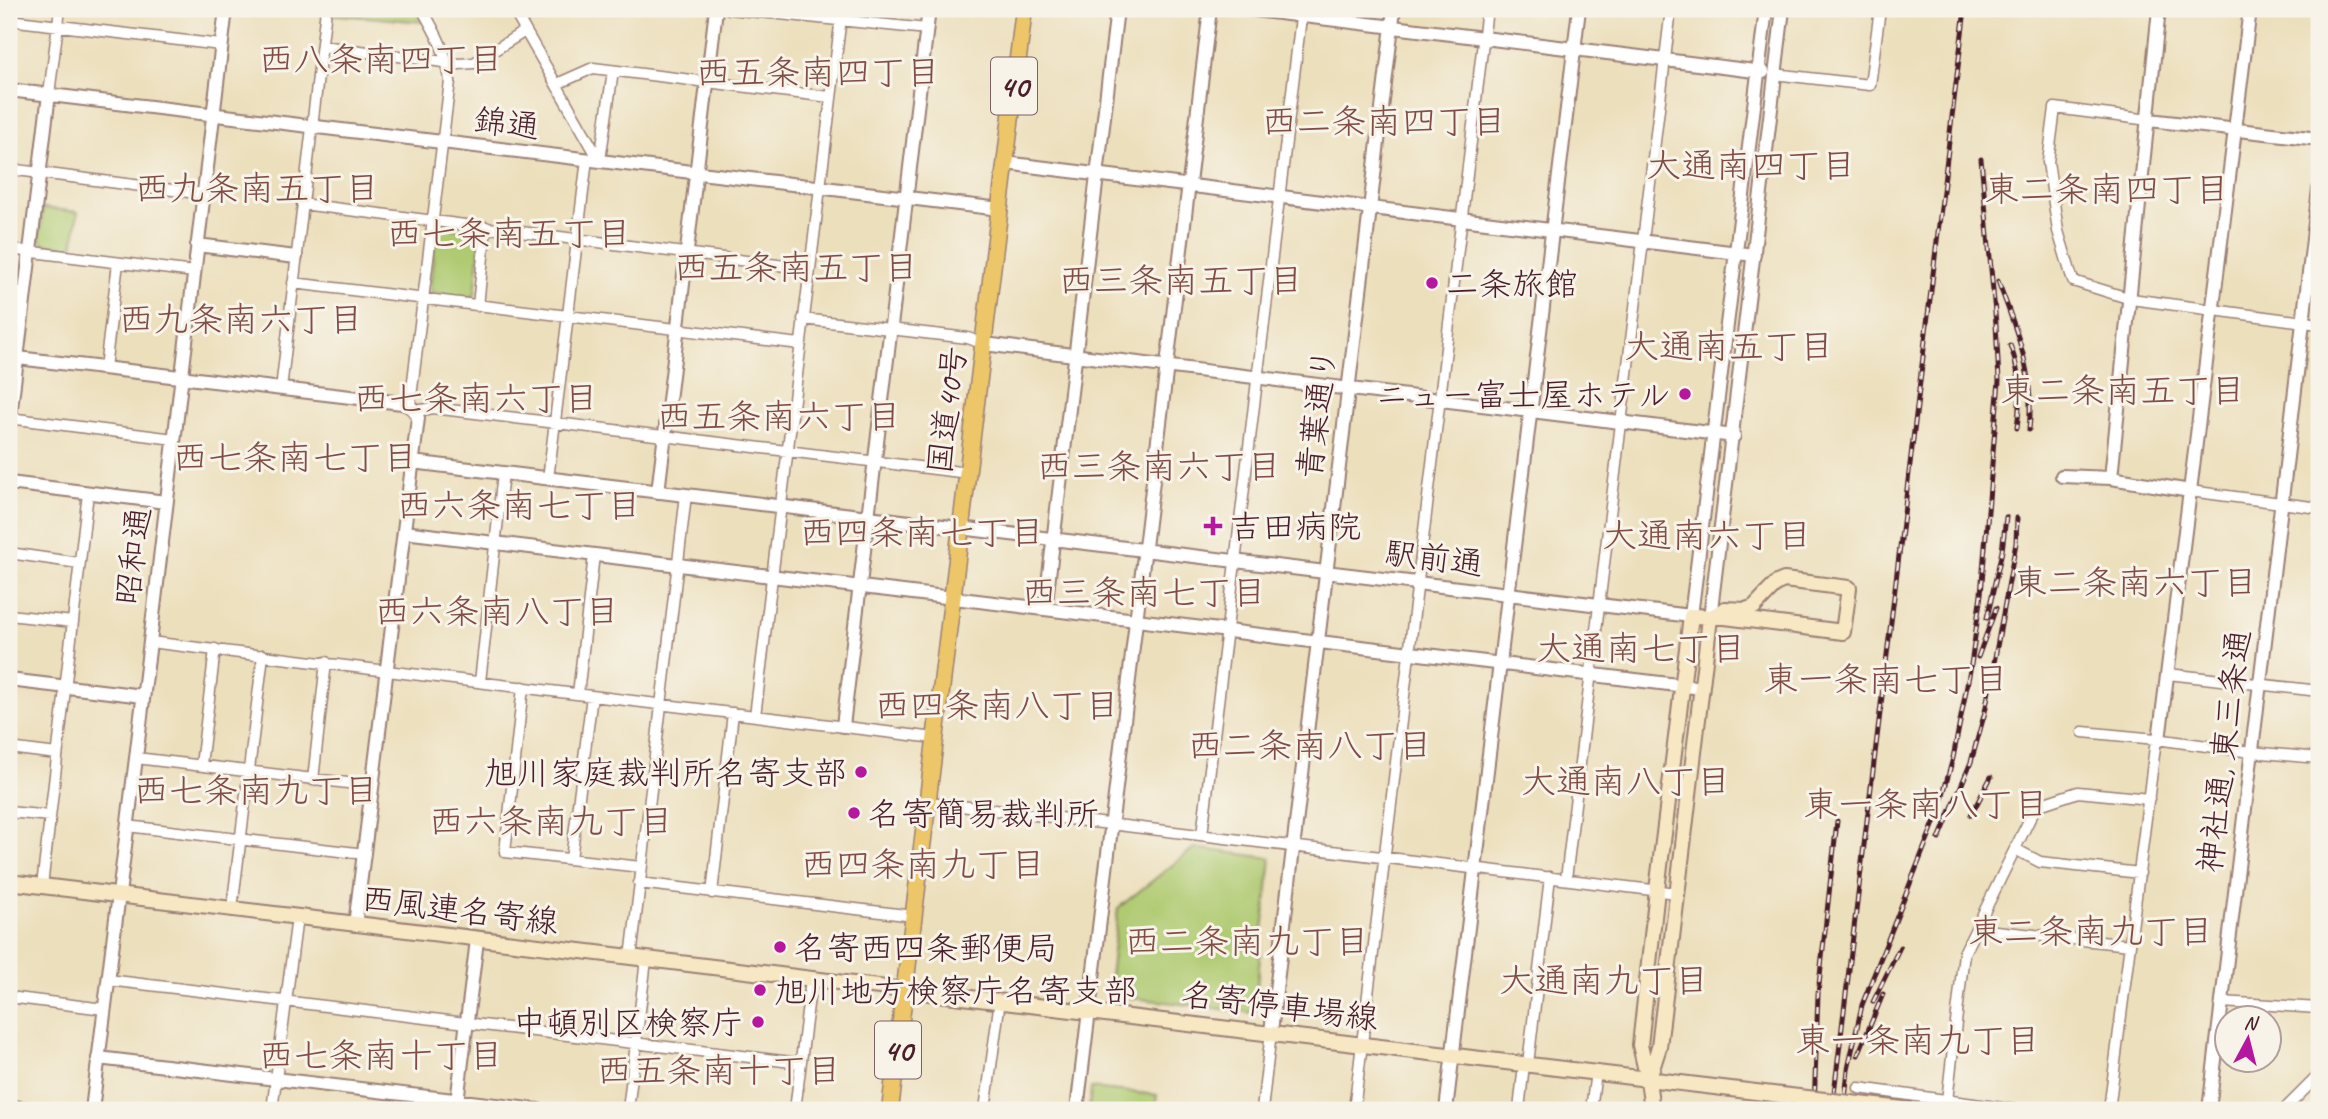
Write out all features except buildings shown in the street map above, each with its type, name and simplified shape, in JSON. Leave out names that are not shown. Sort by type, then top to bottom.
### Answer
[{"type":"highway","name":"国道40号","points":[[890,1110],[1024,9]]},
{"type":"main road","points":[[1652,1110],[1640,1045],[1691,616],[1710,618],[1725,617],[1843,632],[1849,588],[1784,580],[1777,583],[1754,607],[1745,610],[1725,609],[1710,618]]},
{"type":"main road","points":[[1648,1080],[1659,1047],[1710,618]]},
{"type":"main road","name":"西風連名寄線","points":[[9,882],[905,990]]},
{"type":"main road","name":"名寄停車場線","points":[[905,990],[1362,1042],[1648,1080],[1912,1110]]},
{"type":"street","points":[[9,425],[13,357],[25,293],[60,9]]},
{"type":"street","name":"昭和通","points":[[92,1110],[226,9]]},
{"type":"street","points":[[281,389],[326,9]]},
{"type":"street","points":[[355,925],[418,418],[413,408],[423,299],[450,81],[442,44],[422,9]]},
{"type":"street","points":[[515,9],[557,84],[593,160]]},
{"type":"street","points":[[658,492],[716,9]]},
{"type":"street","points":[[729,9],[927,29]]},
{"type":"street","points":[[755,716],[842,9]]},
{"type":"street","points":[[843,726],[929,9]]},
{"type":"street","points":[[1045,609],[1117,9]]},
{"type":"street","points":[[1077,1110],[1210,9]]},
{"type":"street","points":[[1246,9],[1301,12],[1574,50],[1870,85],[1880,9]]},
{"type":"street","name":"青葉通り","points":[[1271,1032],[1394,9]]},
{"type":"street","points":[[1354,1110],[1487,9]]},
{"type":"street","points":[[1446,1110],[1579,9]]},
{"type":"street","points":[[1566,878],[1671,9]]},
{"type":"street","points":[[1691,616],[1766,9]]},
{"type":"street","points":[[1710,618],[1734,436],[1783,9]]},
{"type":"street","points":[[2111,478],[2160,9]]},
{"type":"street","points":[[2109,1110],[2168,674],[2250,9]]},
{"type":"street","points":[[1202,835],[1301,12]]},
{"type":"street","points":[[9,19],[222,45]]},
{"type":"street","points":[[321,46],[474,63],[525,31]]},
{"type":"street","points":[[557,84],[593,68],[830,97]]},
{"type":"street","points":[[548,479],[577,239],[613,71]]},
{"type":"street","name":"錦通","points":[[9,90],[1000,209]]},
{"type":"street","points":[[2319,139],[2054,108],[2048,162],[2058,231],[2073,281],[2131,299],[2319,324]]},
{"type":"street","points":[[1005,163],[1754,255]]},
{"type":"street","points":[[9,169],[204,194]]},
{"type":"street","name":"神社通, 東三条通","points":[[2209,1110],[2319,189]]},
{"type":"street","points":[[302,204],[809,270]]},
{"type":"street","points":[[478,306],[486,227]]},
{"type":"street","points":[[198,245],[296,257]]},
{"type":"street","points":[[9,249],[194,272]]},
{"type":"street","points":[[106,368],[118,263]]},
{"type":"street","points":[[293,284],[800,344]]},
{"type":"street","points":[[9,291],[25,293]]},
{"type":"street","points":[[803,319],[968,338],[984,344],[1167,367],[1734,436]]},
{"type":"street","points":[[13,357],[281,389],[413,408],[555,422],[968,472]]},
{"type":"street","points":[[9,418],[174,439]]},
{"type":"street","name":"駅前通","points":[[412,462],[1691,616]]},
{"type":"street","points":[[480,682],[503,473]]},
{"type":"street","points":[[2062,476],[2111,478],[2319,508]]},
{"type":"street","points":[[9,483],[166,502]]},
{"type":"street","points":[[42,886],[88,493]]},
{"type":"street","points":[[631,958],[686,495]]},
{"type":"street","points":[[404,532],[1702,688]]},
{"type":"street","points":[[9,553],[79,563]]},
{"type":"street","points":[[578,694],[594,555]]},
{"type":"street","points":[[9,615],[73,622]]},
{"type":"street","points":[[150,642],[935,738]]},
{"type":"street","points":[[201,765],[215,649]]},
{"type":"street","points":[[232,909],[263,655]]},
{"type":"street","points":[[313,780],[326,662]]},
{"type":"street","points":[[2168,674],[2319,691]]},
{"type":"street","points":[[9,680],[144,696]]},
{"type":"street","points":[[523,687],[505,852],[641,867]]},
{"type":"street","points":[[571,859],[592,696]]},
{"type":"street","points":[[712,893],[733,713]]},
{"type":"street","points":[[2083,732],[2319,758]]},
{"type":"street","points":[[9,748],[57,754]]},
{"type":"street","points":[[136,758],[373,786]]},
{"type":"street","points":[[1947,1101],[1964,953],[2035,806],[2078,792],[2149,799]]},
{"type":"street","points":[[928,802],[1677,892]]},
{"type":"street","points":[[9,812],[50,816]]},
{"type":"street","points":[[127,826],[365,854]]},
{"type":"street","points":[[2015,849],[2040,862],[2140,873]]},
{"type":"street","points":[[1519,1110],[1550,877]]},
{"type":"street","points":[[639,883],[914,916]]},
{"type":"street","points":[[272,1110],[297,917]]},
{"type":"street","points":[[1976,929],[2130,945]]},
{"type":"street","points":[[457,1105],[477,940]]},
{"type":"street","points":[[628,1110],[646,960]]},
{"type":"street","points":[[108,980],[800,1063]]},
{"type":"street","points":[[795,1110],[811,980]]},
{"type":"street","points":[[9,997],[104,1009]]},
{"type":"street","points":[[985,1110],[1000,1000]]},
{"type":"street","points":[[2221,1002],[2319,1008]]},
{"type":"street","points":[[1262,1110],[1271,1032]]},
{"type":"street","points":[[98,1058],[276,1079],[457,1105],[538,1110]]},
{"type":"street","points":[[1591,1110],[1595,1072]]},
{"type":"street","points":[[2284,1110],[2319,1075]]},
{"type":"street","points":[[1859,1088],[2017,1110]]},
{"type":"street","points":[[9,1105],[51,1110]]},
{"type":"green space","points":[[333,9],[416,9],[424,22],[332,14]]},
{"type":"green space","points":[[43,208],[78,212],[73,248],[44,244],[39,238]]},
{"type":"green space","points":[[441,227],[478,231],[481,234],[475,294],[470,298],[433,293],[430,289],[436,229]]},
{"type":"green space","points":[[1194,848],[1271,858],[1254,1013],[1108,995],[1118,908]]},
{"type":"green space","points":[[1091,1088],[1157,1095],[1155,1110],[1089,1110]]},
{"type":"railway","points":[[1832,1110],[1965,9]]},
{"type":"railway","points":[[1844,1110],[1848,1069],[1862,1005],[1938,813],[1953,758],[1971,665],[1981,594],[1999,381],[1981,159]]},
{"type":"railway","points":[[1998,281],[2018,336],[2027,372],[2029,430]]},
{"type":"railway","points":[[2010,345],[2019,386],[2017,428]]},
{"type":"railway","points":[[1987,618],[2002,551],[2006,517]]},
{"type":"railway","points":[[1939,839],[1971,762],[1985,712],[2016,543],[2017,518]]},
{"type":"railway","points":[[1978,657],[1996,608]]},
{"type":"railway","points":[[1971,815],[1991,777]]},
{"type":"railway","points":[[1814,1110],[1818,994],[1837,821]]},
{"type":"railway","points":[[1873,1002],[1900,947]]},
{"type":"railway","points":[[1858,1055],[1883,994]]},
{"type":"place","name":"二条旅館","points":[[1432,283]]},
{"type":"place","name":"ニュー富士屋ホテル","points":[[1685,394]]},
{"type":"place","name":"吉田病院","points":[[1213,526]]},
{"type":"place","name":"旭川家庭裁判所名寄支部","points":[[861,772]]},
{"type":"place","name":"名寄簡易裁判所","points":[[854,813]]},
{"type":"place","name":"名寄西四条郵便局","points":[[780,947]]},
{"type":"place","name":"旭川地方検察庁名寄支部","points":[[760,990]]},
{"type":"place","name":"中頓別区検察庁","points":[[758,1022]]},
{"type":"district","name":"西八条南四丁目","points":[[381,59]]},
{"type":"district","name":"西五条南四丁目","points":[[818,72]]},
{"type":"district","name":"西二条南四丁目","points":[[1384,121]]},
{"type":"district","name":"大通南四丁目","points":[[1751,165]]},
{"type":"district","name":"西九条南五丁目","points":[[257,188]]},
{"type":"district","name":"東二条南四丁目","points":[[2107,189]]},
{"type":"district","name":"西七条南五丁目","points":[[509,233]]},
{"type":"district","name":"西五条南五丁目","points":[[796,267]]},
{"type":"district","name":"西三条南五丁目","points":[[1181,280]]},
{"type":"district","name":"西九条南六丁目","points":[[241,319]]},
{"type":"district","name":"大通南五丁目","points":[[1729,346]]},
{"type":"district","name":"東二条南五丁目","points":[[2123,390]]},
{"type":"district","name":"西七条南六丁目","points":[[476,398]]},
{"type":"district","name":"西五条南六丁目","points":[[779,416]]},
{"type":"district","name":"西七条南七丁目","points":[[295,457]]},
{"type":"district","name":"西三条南六丁目","points":[[1159,466]]},
{"type":"district","name":"西六条南七丁目","points":[[519,505]]},
{"type":"district","name":"西四条南七丁目","points":[[922,532]]},
{"type":"district","name":"大通南六丁目","points":[[1707,535]]},
{"type":"district","name":"東二条南六丁目","points":[[2135,582]]},
{"type":"district","name":"西三条南七丁目","points":[[1144,592]]},
{"type":"district","name":"西六条南八丁目","points":[[497,611]]},
{"type":"district","name":"大通南七丁目","points":[[1641,648]]},
{"type":"district","name":"東一条南七丁目","points":[[1886,679]]},
{"type":"district","name":"西四条南八丁目","points":[[997,705]]},
{"type":"district","name":"西二条南八丁目","points":[[1310,745]]},
{"type":"district","name":"大通南八丁目","points":[[1626,781]]},
{"type":"district","name":"西七条南九丁目","points":[[256,790]]},
{"type":"district","name":"東一条南八丁目","points":[[1926,804]]},
{"type":"district","name":"西六条南九丁目","points":[[551,821]]},
{"type":"district","name":"西四条南九丁目","points":[[923,864]]},
{"type":"district","name":"東二条南九丁目","points":[[2091,931]]},
{"type":"district","name":"西二条南九丁目","points":[[1247,941]]},
{"type":"district","name":"大通南九丁目","points":[[1604,980]]},
{"type":"district","name":"東一条南九丁目","points":[[1918,1040]]},
{"type":"district","name":"西七条南十丁目","points":[[381,1055]]},
{"type":"district","name":"西五条南十丁目","points":[[719,1070]]}]
